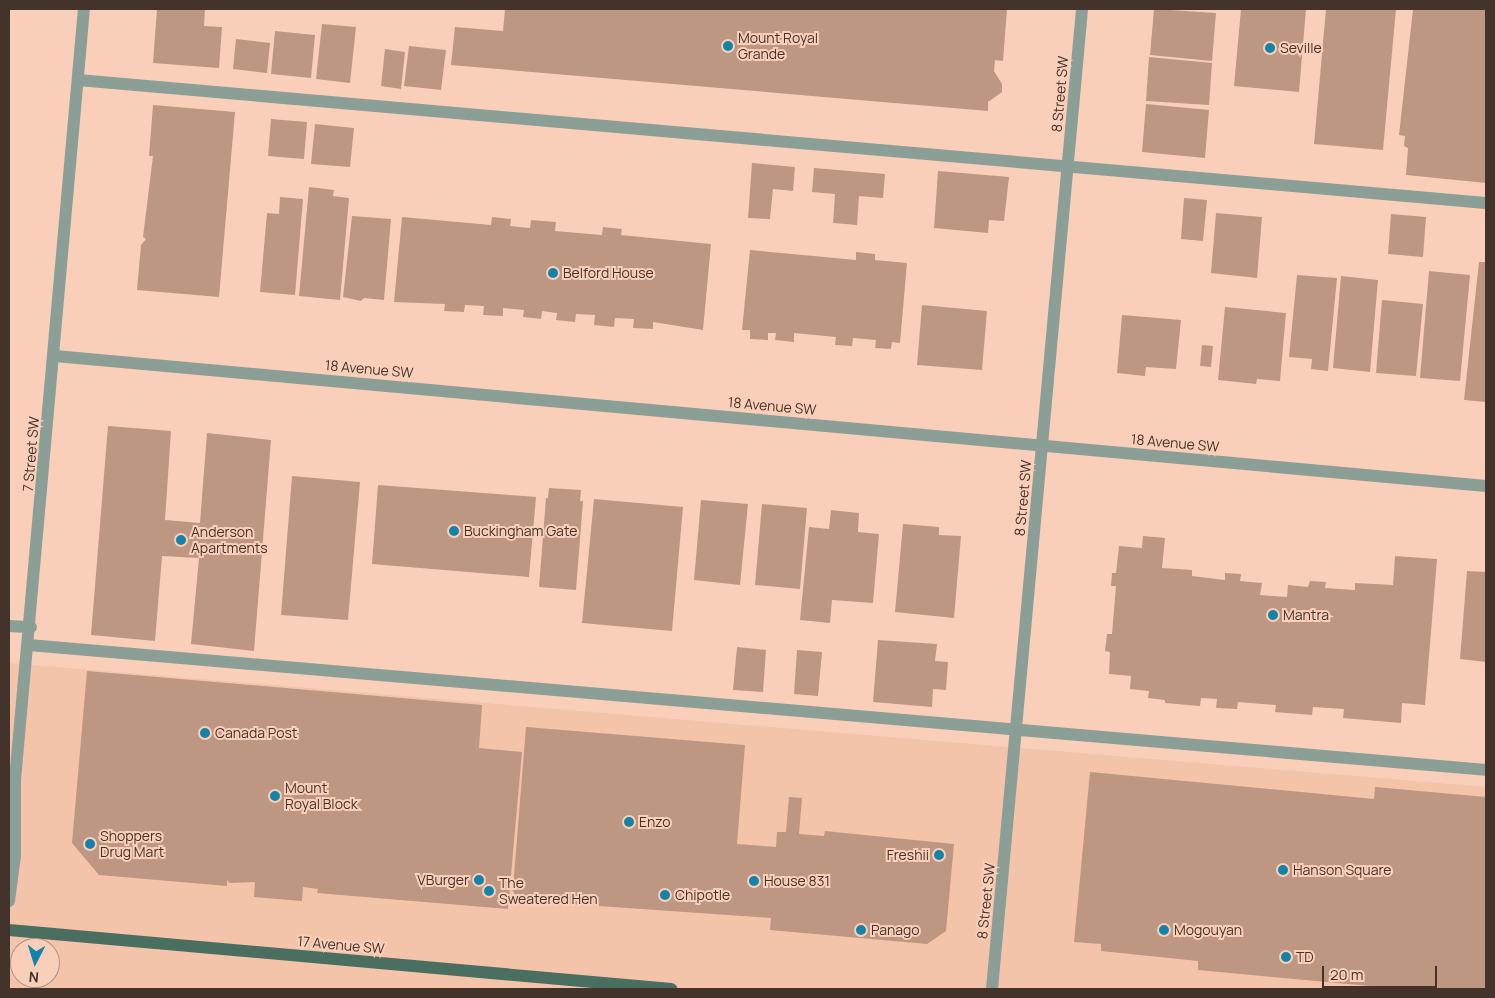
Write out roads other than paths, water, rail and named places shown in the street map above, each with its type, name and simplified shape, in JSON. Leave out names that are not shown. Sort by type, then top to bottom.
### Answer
[{"type":"main road","name":"17 Avenue SW","points":[[9,930],[671,989]]},
{"type":"street","name":"7 Street SW","points":[[9,901],[15,855],[15,780],[31,628],[84,9]]},
{"type":"street","name":"8 Street SW","points":[[992,989],[1018,729],[1082,9]]},
{"type":"street","points":[[78,80],[1486,203]]},
{"type":"street","name":"18 Avenue SW","points":[[55,356],[1486,486]]},
{"type":"street","points":[[9,626],[31,628]]},
{"type":"street","points":[[29,645],[1486,770]]},
{"type":"place","name":"Mount Royal Grande","points":[[728,46]]},
{"type":"place","name":"Seville","points":[[1270,48]]},
{"type":"place","name":"Belford House","points":[[553,273]]},
{"type":"place","name":"Buckingham Gate","points":[[454,531]]},
{"type":"place","name":"Anderson Apartments","points":[[181,540]]},
{"type":"place","name":"Mantra","points":[[1273,615]]},
{"type":"place","name":"Canada Post","points":[[205,733]]},
{"type":"place","name":"Mount Royal Block","points":[[275,796]]},
{"type":"place","name":"Enzo","points":[[629,822]]},
{"type":"place","name":"Shoppers Drug Mart","points":[[90,844]]},
{"type":"place","name":"Freshii","points":[[939,855]]},
{"type":"place","name":"Hanson Square","points":[[1283,870]]},
{"type":"place","name":"VBurger","points":[[479,880]]},
{"type":"place","name":"House 831","points":[[754,881]]},
{"type":"place","name":"The Sweatered Hen","points":[[489,891]]},
{"type":"place","name":"Chipotle","points":[[665,895]]},
{"type":"place","name":"Panago","points":[[861,930]]},
{"type":"place","name":"Mogouyan","points":[[1164,930]]},
{"type":"place","name":"TD","points":[[1286,957]]}]
